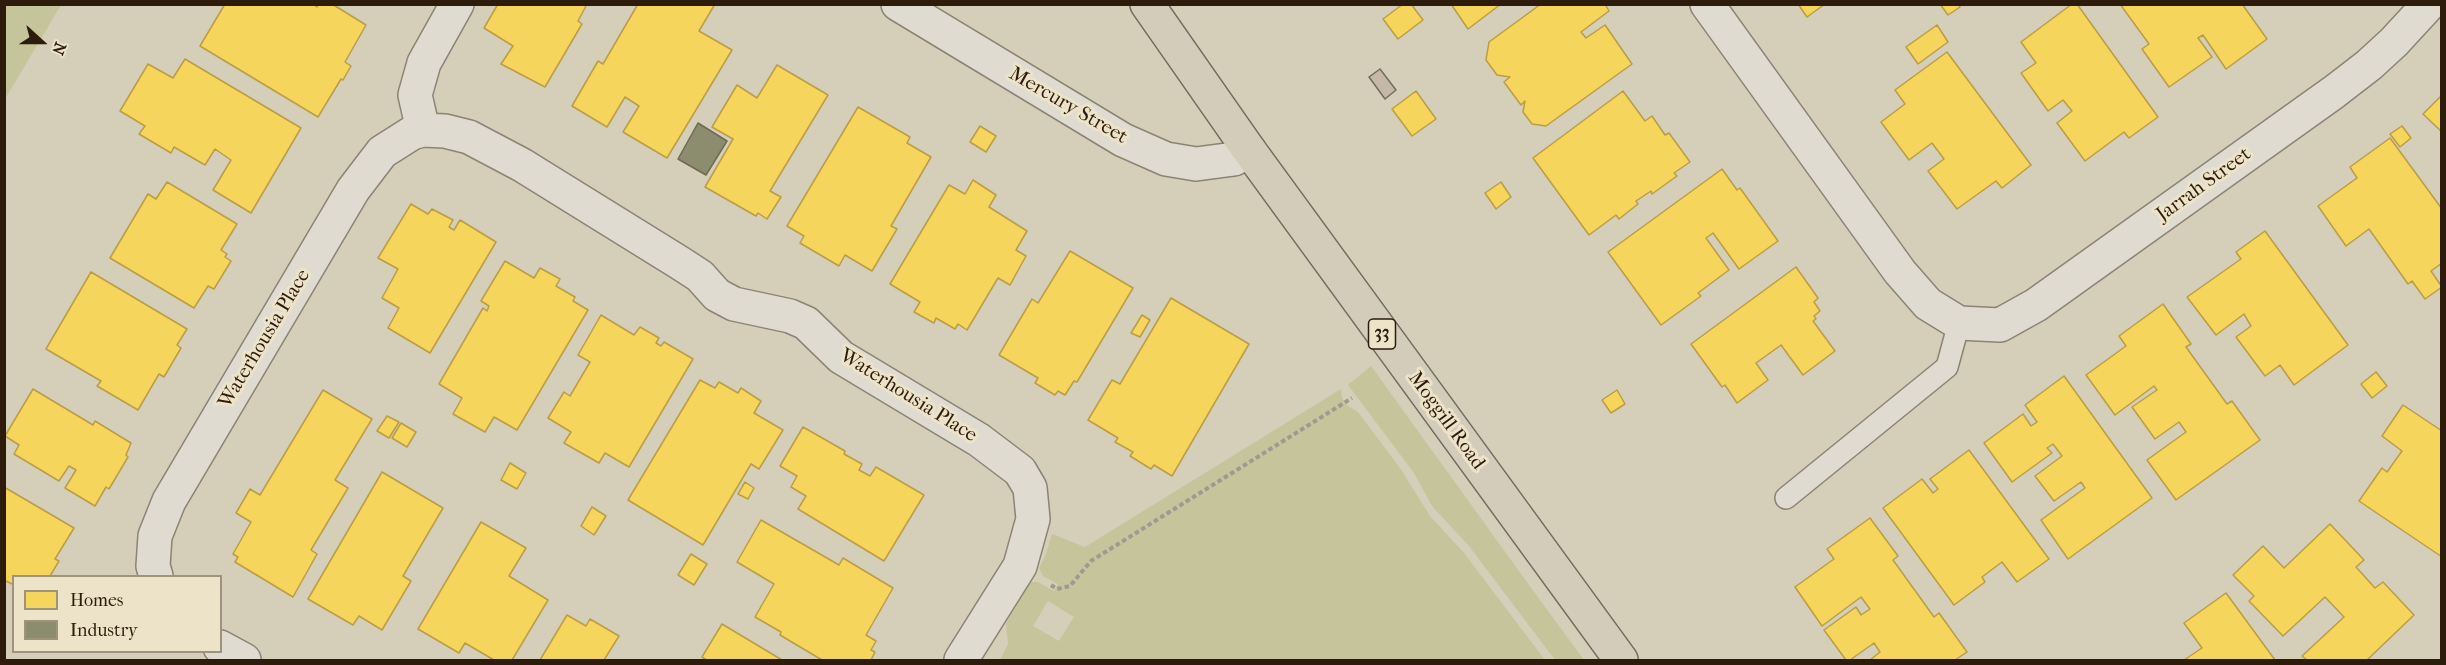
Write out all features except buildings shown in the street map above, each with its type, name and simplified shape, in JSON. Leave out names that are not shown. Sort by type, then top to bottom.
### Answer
[{"type":"main road","name":"Moggill Road","points":[[1147,4],[1249,150],[1621,660]]},
{"type":"street","points":[[423,130],[415,95],[424,63],[457,4]]},
{"type":"street","name":"Mercury Street","points":[[898,4],[1123,140],[1166,159],[1196,164],[1234,159],[1249,150]]},
{"type":"street","name":"Jarrah Street","points":[[1707,4],[1900,272],[1928,304],[1959,323],[2000,325],[2036,305],[2352,79],[2394,42],[2429,4]]},
{"type":"street","name":"Waterhousia Place","points":[[156,575],[153,566],[155,536],[169,501],[353,190],[382,152],[411,133],[423,130],[445,131],[469,137],[522,165],[700,276],[717,295],[735,304],[790,316],[806,323],[842,357],[994,450],[1020,471],[1030,488],[1033,519],[1019,567],[961,660]]},
{"type":"street","points":[[222,648],[244,660]]},
{"type":"lane","points":[[1786,498],[1947,367],[1959,323]]},
{"type":"path","points":[[1019,567],[1057,589],[1070,586],[1091,561],[1352,398]]},
{"type":"shaded area","points":[[4,5],[61,5],[5,99]]},
{"type":"shaded area","points":[[1371,366],[1584,660],[1555,660],[1469,546],[1432,506],[1414,473],[1348,385]]},
{"type":"shaded area","points":[[1341,389],[1342,398],[1348,406],[1358,412],[1400,468],[1430,516],[1464,553],[1545,660],[1000,660],[1008,644],[1006,623],[1030,582],[1038,582],[1054,591],[1058,584],[1043,576],[1039,568],[1052,534],[1085,547]],"holes":[[[1048,601],[1074,617],[1059,641],[1033,626]]]}]
